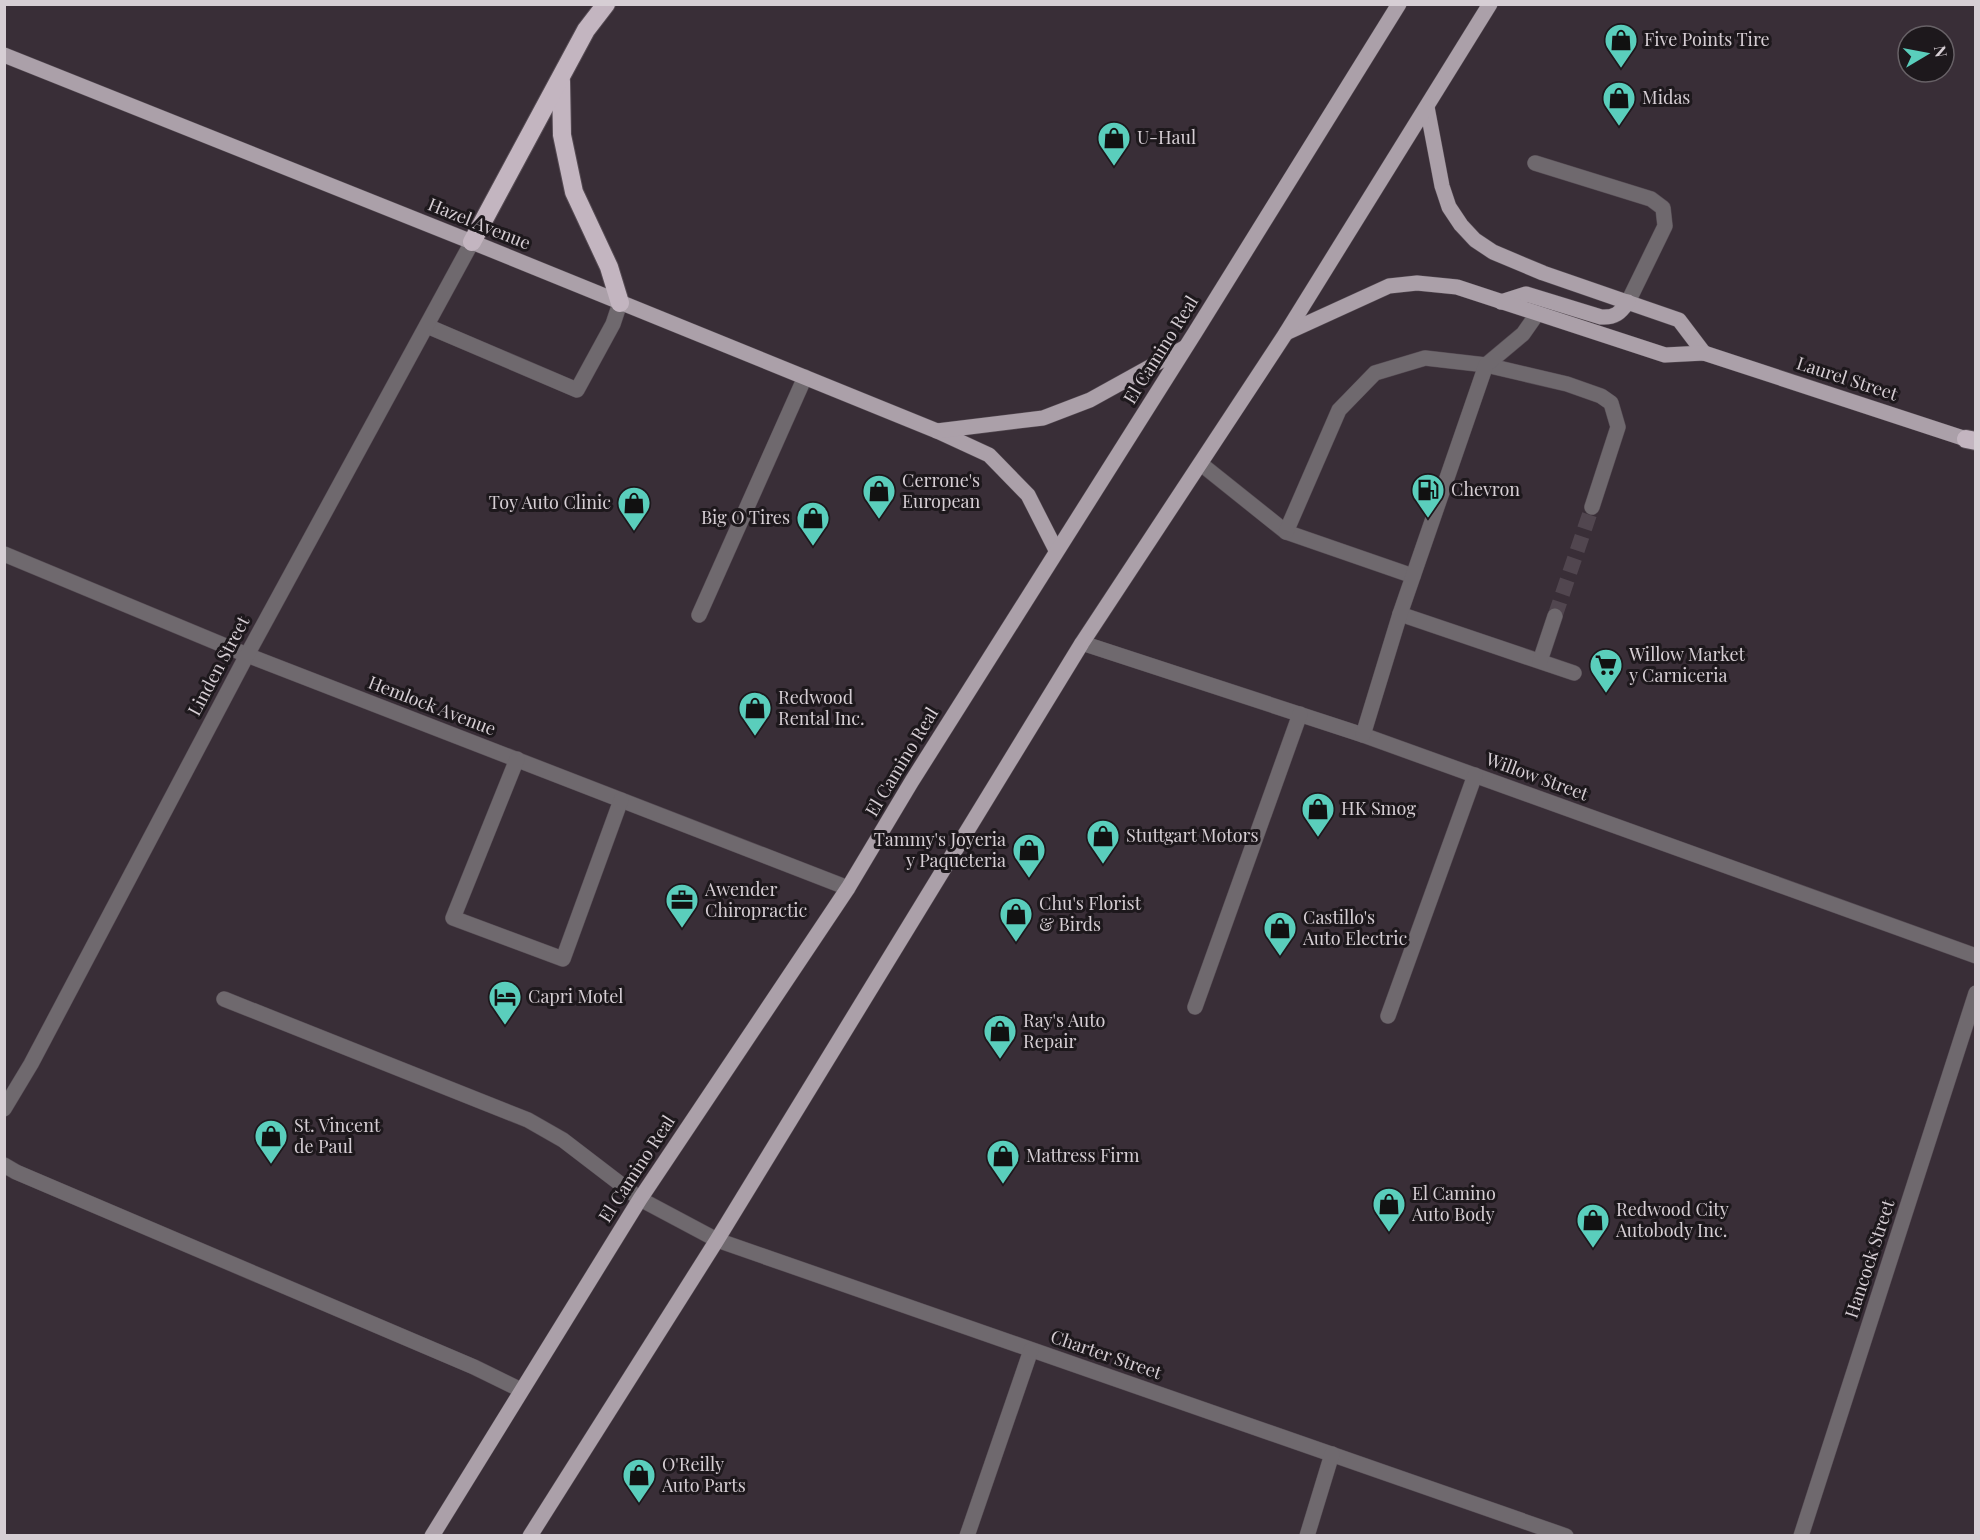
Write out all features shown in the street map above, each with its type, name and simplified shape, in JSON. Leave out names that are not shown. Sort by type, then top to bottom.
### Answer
[{"type":"highway","points":[[472,242],[586,30],[606,4]]},
{"type":"highway","points":[[561,79],[562,135],[574,192],[609,267],[620,303]]},
{"type":"main road","name":"El Camino Real","points":[[432,1536],[639,1199],[848,888],[912,781],[1399,4]]},
{"type":"main road","points":[[530,1536],[717,1240],[1082,643],[1286,333],[1490,4]]},
{"type":"main road","name":"Hazel Avenue","points":[[4,55],[937,431],[989,456],[1028,495],[1056,550]]},
{"type":"main road","points":[[1427,107],[1442,186],[1449,207],[1461,225],[1476,240],[1493,252],[1543,273],[1679,320],[1704,353]]},
{"type":"main road","points":[[1286,333],[1389,286],[1417,283],[1457,287],[1665,355],[1704,353]]},
{"type":"main road","points":[[1501,302],[1526,294],[1610,318],[1619,314],[1628,302]]},
{"type":"main road","name":"Hazel Avenue","points":[[937,431],[1043,418],[1090,400],[1186,346]]},
{"type":"main road","name":"Laurel Street","points":[[1704,353],[1973,441]]},
{"type":"street","points":[[1534,163],[1651,199],[1663,208],[1665,226],[1628,302]]},
{"type":"street","name":"Linden Street","points":[[4,1109],[32,1064],[247,655],[472,242]]},
{"type":"street","points":[[427,326],[578,390],[613,324],[620,303]]},
{"type":"street","points":[[1363,735],[1400,614],[1486,365],[1523,334],[1537,314]]},
{"type":"street","points":[[1286,532],[1339,410],[1375,373],[1425,358],[1486,365],[1567,384],[1601,396],[1611,403],[1618,427],[1592,507]]},
{"type":"street","points":[[699,615],[805,377]]},
{"type":"street","points":[[1201,464],[1286,532],[1413,576]]},
{"type":"street","name":"Hemlock Avenue","points":[[4,554],[247,655],[848,888]]},
{"type":"street","points":[[1400,614],[1574,673]]},
{"type":"street","points":[[1540,661],[1555,616]]},
{"type":"street","name":"Willow Street","points":[[1082,643],[1363,735],[1976,956]]},
{"type":"street","points":[[1195,1007],[1300,714]]},
{"type":"street","points":[[517,759],[453,918],[563,959],[621,800]]},
{"type":"street","points":[[1388,1016],[1475,775]]},
{"type":"street","name":"Hancock Street","points":[[1801,1536],[1976,993]]},
{"type":"street","name":"Charter Street","points":[[224,999],[528,1120],[563,1140],[639,1199],[717,1240],[1566,1536]]},
{"type":"street","points":[[4,1165],[521,1390]]},
{"type":"street","points":[[967,1536],[1032,1350]]},
{"type":"street","points":[[1307,1536],[1332,1454]]},
{"type":"tunnel","points":[[1555,616],[1592,507]]},
{"type":"place","name":"Five Points Tire","points":[[1621,69]]},
{"type":"place","name":"Midas","points":[[1619,127]]},
{"type":"place","name":"U-Haul","points":[[1114,167]]},
{"type":"place","name":"Chevron","points":[[1428,519]]},
{"type":"place","name":"Cerrone's European","points":[[879,520]]},
{"type":"place","name":"Toy Auto Clinic","points":[[634,532]]},
{"type":"place","name":"Big O Tires","points":[[813,547]]},
{"type":"place","name":"Willow Market y Carniceria","points":[[1606,694]]},
{"type":"place","name":"Redwood Rental Inc.","points":[[755,737]]},
{"type":"place","name":"HK Smog","points":[[1318,838]]},
{"type":"place","name":"Stuttgart Motors","points":[[1103,865]]},
{"type":"place","name":"Tammy's Joyeria y Paqueteria","points":[[1029,879]]},
{"type":"place","name":"Awender Chiropractic","points":[[682,929]]},
{"type":"place","name":"Chu's Florist & Birds","points":[[1016,943]]},
{"type":"place","name":"Castillo's Auto Electric","points":[[1280,957]]},
{"type":"place","name":"Capri Motel","points":[[505,1026]]},
{"type":"place","name":"Ray's Auto Repair","points":[[1000,1060]]},
{"type":"place","name":"St. Vincent de Paul","points":[[271,1165]]},
{"type":"place","name":"Mattress Firm","points":[[1003,1185]]},
{"type":"place","name":"El Camino Auto Body","points":[[1389,1233]]},
{"type":"place","name":"Redwood City Autobody Inc.","points":[[1593,1249]]},
{"type":"place","name":"O'Reilly Auto Parts","points":[[639,1504]]}]
